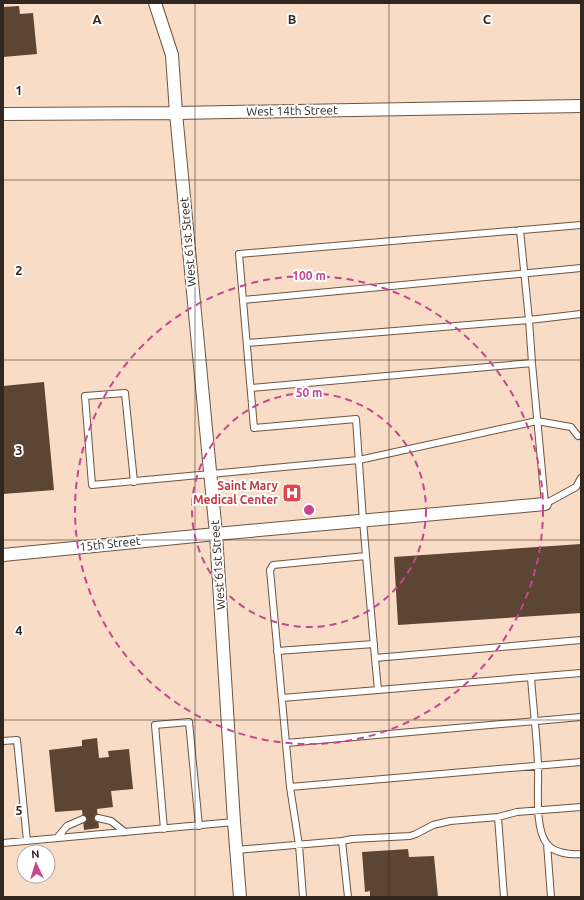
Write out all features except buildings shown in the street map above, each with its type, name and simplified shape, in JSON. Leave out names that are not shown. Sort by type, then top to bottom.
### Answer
[{"type":"street","name":"West 61st Street","points":[[155,3],[172,55],[176,113],[216,534],[240,897]]},
{"type":"street","name":"West 14th Street","points":[[3,114],[176,113],[581,106]]},
{"type":"street","name":"15th Street","points":[[3,555],[545,504]]},
{"type":"lane","points":[[378,690],[356,419],[254,428],[239,254],[581,225]]},
{"type":"lane","points":[[520,230],[545,504],[576,487],[581,478]]},
{"type":"lane","points":[[243,300],[581,268]]},
{"type":"lane","points":[[247,343],[529,320],[581,314]]},
{"type":"lane","points":[[250,388],[532,363]]},
{"type":"lane","points":[[134,482],[125,393],[85,396],[92,485],[134,482],[210,475],[359,460],[537,421],[571,427],[578,436]]},
{"type":"lane","points":[[303,897],[299,844],[290,787],[270,570],[273,565],[366,556]]},
{"type":"lane","points":[[375,658],[581,640]]},
{"type":"lane","points":[[277,651],[374,644]]},
{"type":"lane","points":[[282,698],[581,673]]},
{"type":"lane","points":[[531,677],[538,766],[538,810],[541,831],[547,844],[551,897]]},
{"type":"lane","points":[[286,743],[581,717]]},
{"type":"lane","points":[[164,829],[155,726],[189,722],[199,826]]},
{"type":"lane","points":[[3,741],[17,740],[28,841]]},
{"type":"lane","points":[[290,787],[581,762]]},
{"type":"lane","points":[[236,850],[352,839],[410,836],[440,823],[498,817],[517,812],[581,807]]},
{"type":"lane","points":[[498,817],[504,897]]},
{"type":"lane","points":[[98,818],[111,821],[125,832]]},
{"type":"lane","points":[[57,838],[67,826],[83,819]]},
{"type":"lane","points":[[3,843],[234,822]]},
{"type":"lane","points":[[342,841],[348,897]]},
{"type":"lane","points":[[547,844],[564,853],[581,854]]},
{"type":"place","name":"Saint Mary Medical Center","points":[[292,493]]}]
